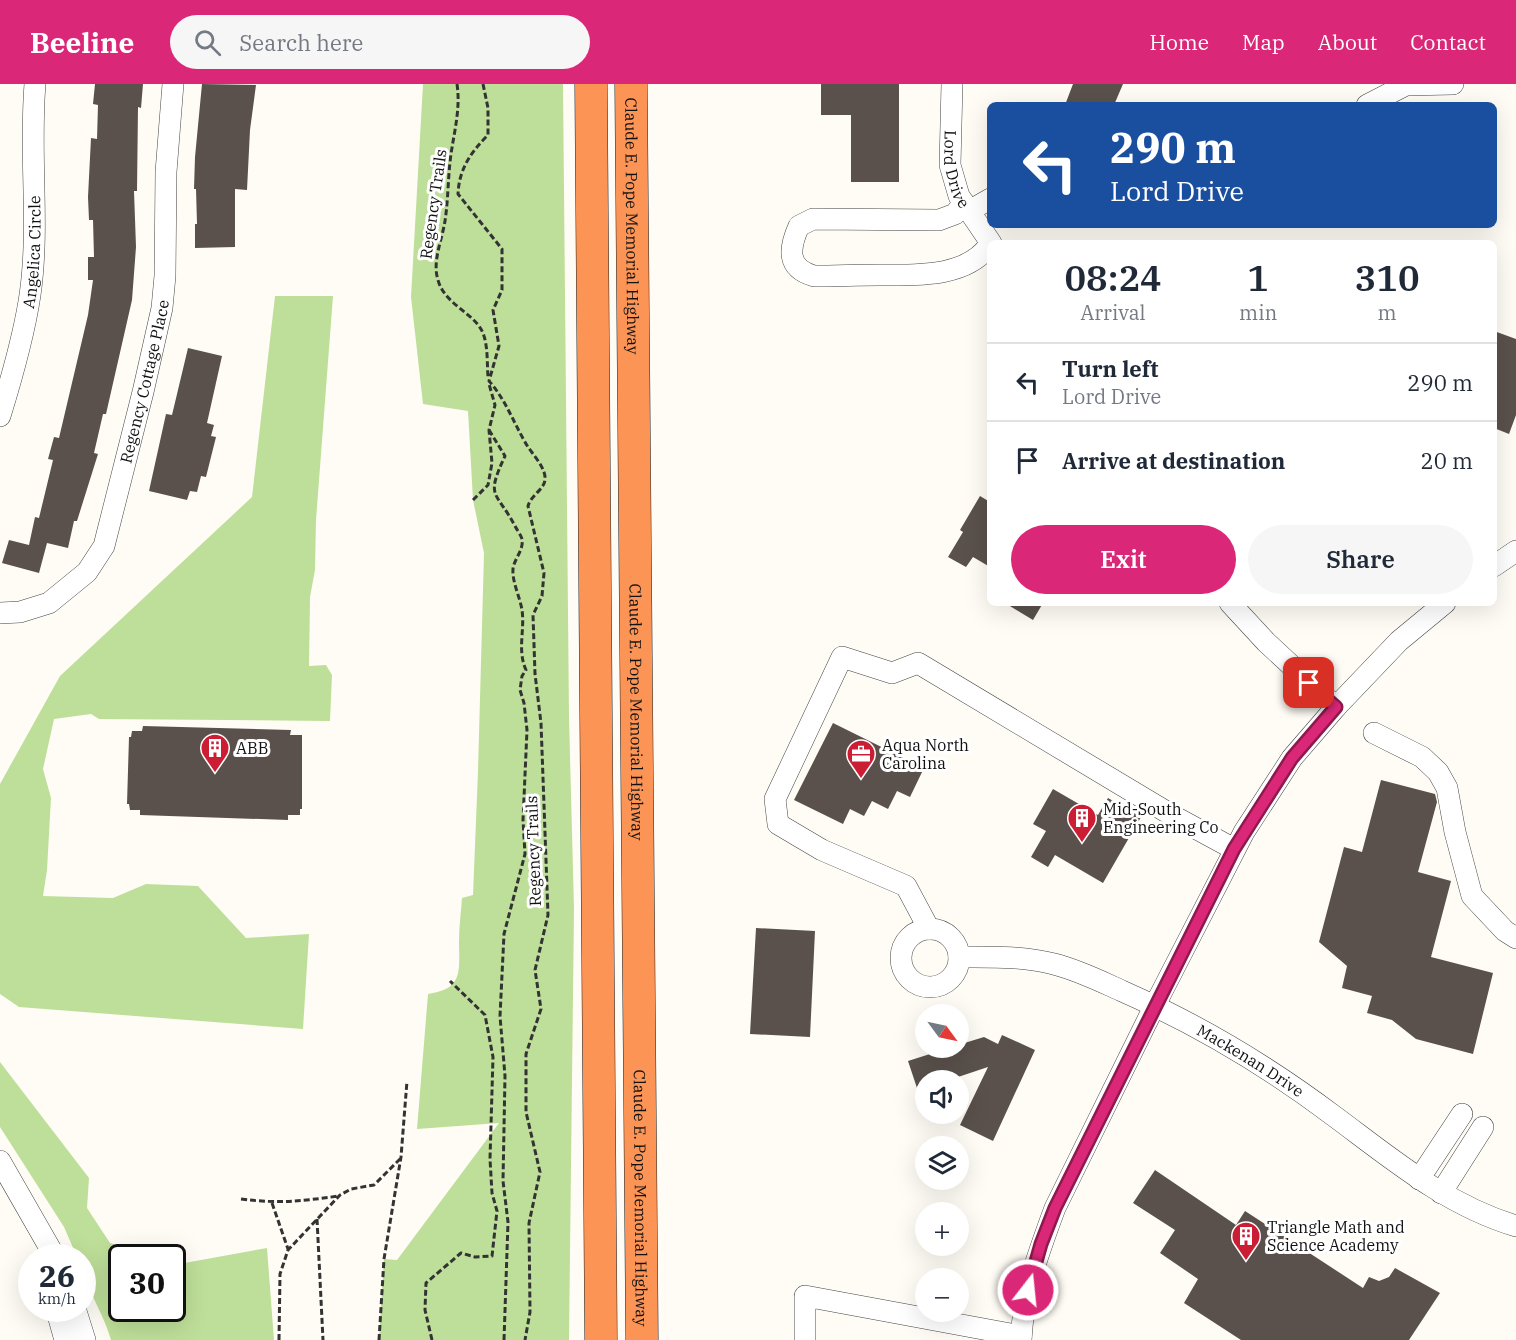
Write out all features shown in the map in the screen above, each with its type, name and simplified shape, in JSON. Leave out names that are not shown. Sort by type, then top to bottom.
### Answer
[{"type":"highway","points":[[591,84],[601,1340]]},
{"type":"highway","name":"Claude E. Pope Memorial Highway","points":[[631,84],[642,1340]]},
{"type":"street","name":"Angelica Circle","points":[[0,416],[22,336],[30,295],[34,241],[32,152],[35,84]]},
{"type":"street","name":"Regency Cottage Place","points":[[0,613],[20,612],[49,603],[87,572],[104,546],[162,308],[165,276],[166,172],[173,84]]},
{"type":"street","name":"Lord Drive","points":[[952,84],[950,165],[959,196],[989,240]]},
{"type":"street","points":[[1373,102],[1406,85],[1453,84]]},
{"type":"street","points":[[987,199],[939,220],[813,219],[799,226],[791,243],[792,261],[803,273],[814,276],[931,275],[956,269],[984,253],[987,249]]},
{"type":"street","points":[[1497,564],[1516,551]]},
{"type":"street","points":[[1233,606],[1266,642],[1336,707]]},
{"type":"street","points":[[805,1340],[805,1296],[1021,1338],[1028,1290],[1041,1244],[1055,1208],[1234,849],[1292,758],[1398,641],[1441,606]]},
{"type":"street","points":[[929,929],[906,886],[822,850],[778,824],[775,799],[842,657],[892,673],[918,663],[1175,817],[1234,849]]},
{"type":"street","points":[[1374,733],[1422,756],[1438,772],[1447,788],[1455,832],[1472,896],[1505,931],[1516,938]]},
{"type":"street","points":[[929,929],[938,930],[953,940],[959,957],[953,976],[936,986],[917,983],[909,977],[901,959],[902,950],[912,935],[929,929]]},
{"type":"street","name":"Mackenan Drive","points":[[959,957],[1006,957],[1053,964],[1071,969],[1155,1005],[1248,1057],[1296,1088],[1441,1193],[1472,1210],[1516,1226]]},
{"type":"street","points":[[1419,1179],[1462,1114]]},
{"type":"street","points":[[1441,1193],[1483,1126]]},
{"type":"street","points":[[0,1161],[48,1244]]},
{"type":"street","points":[[35,1222],[39,1244]]},
{"type":"street","points":[[60,1322],[65,1340]]},
{"type":"street","points":[[79,1322],[85,1340]]},
{"type":"path","name":"Regency Trails","points":[[457,84],[459,100],[445,223],[438,258],[438,281],[449,301],[474,321],[484,334],[489,381],[495,405],[489,430],[492,463],[488,485],[473,500]]},
{"type":"path","name":"Regency Trails","points":[[483,84],[488,108],[488,135],[467,159],[459,180],[458,194],[502,249],[502,290],[494,310],[499,346],[489,381]]},
{"type":"path","name":"Regency Trails","points":[[489,381],[498,391],[525,441],[543,467],[545,478],[543,485],[530,498],[528,506],[544,573],[542,596],[533,615],[535,674],[541,723],[548,915],[535,970],[541,1009],[526,1054],[526,1112],[540,1172],[529,1223],[530,1311],[525,1340]]},
{"type":"path","name":"Regency Trails","points":[[489,430],[505,456],[494,480],[495,496],[522,538],[521,552],[514,563],[512,572],[523,612],[521,657],[526,670],[522,676],[520,690],[527,730],[523,820],[525,854],[504,934],[500,1016],[505,1076],[503,1181],[508,1222],[504,1340]]},
{"type":"path","points":[[432,1340],[425,1310],[426,1283],[461,1253],[475,1257],[492,1256],[497,1211],[492,1193],[490,1159],[493,1057],[485,1015],[450,981]]},
{"type":"path","points":[[379,1340],[384,1258],[401,1157],[407,1081]]},
{"type":"path","points":[[279,1340],[280,1274],[288,1250],[340,1195],[351,1188],[374,1185],[401,1157]]},
{"type":"path","points":[[241,1199],[272,1203],[340,1195]]},
{"type":"path","points":[[272,1203],[288,1250]]},
{"type":"path","points":[[317,1218],[323,1340]]},
{"type":"green space","points":[[423,84],[563,84],[569,717],[574,909],[569,1340],[379,1340],[384,1259],[397,1260],[499,1123],[417,1129],[428,994],[448,988],[457,977],[462,898],[473,895],[484,553],[473,500],[468,411],[423,404],[411,297]]},
{"type":"green space","points":[[275,296],[333,296],[316,520],[315,570],[310,597],[309,666],[326,665],[332,675],[330,721],[99,719],[91,714],[54,719],[43,769],[51,798],[47,870],[43,896],[113,898],[146,884],[198,886],[246,938],[309,934],[303,1029],[19,1007],[0,994],[0,784],[60,676],[252,497]]},
{"type":"green space","points":[[0,1062],[89,1178],[87,1208],[110,1243],[113,1244],[108,1244],[108,1322],[186,1322],[186,1263],[267,1248],[274,1340],[111,1340],[96,1303],[96,1244],[71,1244],[64,1227],[0,1127]]},
{"type":"building","points":[[95,84],[143,84],[141,108],[138,107],[137,191],[134,191],[136,247],[132,300],[106,414],[103,414],[94,453],[98,454],[77,521],[74,521],[68,548],[47,543],[39,573],[2,563],[9,540],[29,545],[35,517],[39,518],[53,460],[48,459],[54,437],[59,438],[88,315],[93,280],[88,280],[88,257],[94,257],[93,220],[89,220],[88,197],[91,138],[97,139],[98,105],[93,104]]},
{"type":"building","points":[[202,84],[256,85],[250,130],[247,190],[235,189],[235,247],[195,248],[195,224],[197,224],[196,189],[194,189],[195,157]]},
{"type":"building","points":[[821,84],[899,84],[899,182],[851,182],[851,115],[821,115]]},
{"type":"building","points":[[1073,84],[1123,84],[1115,102],[1066,102]]},
{"type":"building","points":[[1497,332],[1516,339],[1516,415],[1509,434],[1497,429]]},
{"type":"building","points":[[188,348],[222,356],[207,423],[214,425],[211,436],[216,437],[206,477],[201,476],[197,492],[190,491],[187,500],[149,491],[166,414],[172,415]]},
{"type":"building","points":[[980,496],[987,500],[987,565],[973,557],[966,567],[948,557],[963,532],[960,530]]},
{"type":"building","points":[[1010,606],[1041,606],[1033,620]]},
{"type":"building","name":"Aqua North Carolina","points":[[833,723],[924,768],[910,797],[897,791],[888,809],[872,801],[864,816],[850,809],[843,824],[794,800]]},
{"type":"building","name":"ABB","points":[[143,726],[291,730],[290,735],[302,735],[302,809],[300,809],[300,815],[288,815],[288,820],[140,815],[140,810],[130,810],[127,804],[129,737],[132,731],[142,731]]},
{"type":"building","points":[[1381,780],[1435,794],[1437,802],[1418,872],[1451,881],[1431,957],[1493,973],[1473,1054],[1416,1039],[1392,1020],[1367,1013],[1372,996],[1342,988],[1347,966],[1319,942],[1344,847],[1362,852]]},
{"type":"building","name":"Mid-South Engineering Co","points":[[1053,789],[1098,815],[1108,798],[1141,817],[1103,883],[1055,855],[1048,867],[1031,857],[1046,831],[1033,824]]},
{"type":"building","points":[[756,928],[815,931],[810,1037],[750,1034]]},
{"type":"building","points":[[1002,1035],[1035,1050],[993,1141],[960,1125],[969,1124],[969,1106],[988,1067],[969,1073],[969,1070],[915,1070],[915,1082],[908,1061],[917,1058],[969,1058],[969,1042],[984,1037],[998,1044]]},
{"type":"building","name":"Triangle Math and Science Academy","points":[[1155,1170],[1236,1225],[1245,1211],[1363,1288],[1369,1277],[1379,1281],[1389,1277],[1395,1268],[1440,1293],[1409,1340],[1241,1340],[1184,1303],[1198,1279],[1160,1253],[1175,1230],[1133,1203]]},
{"type":"place","name":"ABB","points":[[215,774]]},
{"type":"place","name":"Aqua North Carolina","points":[[861,780]]},
{"type":"place","name":"Mid-South Engineering Co","points":[[1082,844]]},
{"type":"place","name":"Triangle Math and Science Academy","points":[[1246,1262]]},
{"type":"route","points":[[1028,1290],[1041,1244],[1055,1208],[1234,849],[1292,758],[1336,707],[1309,683]]}]
